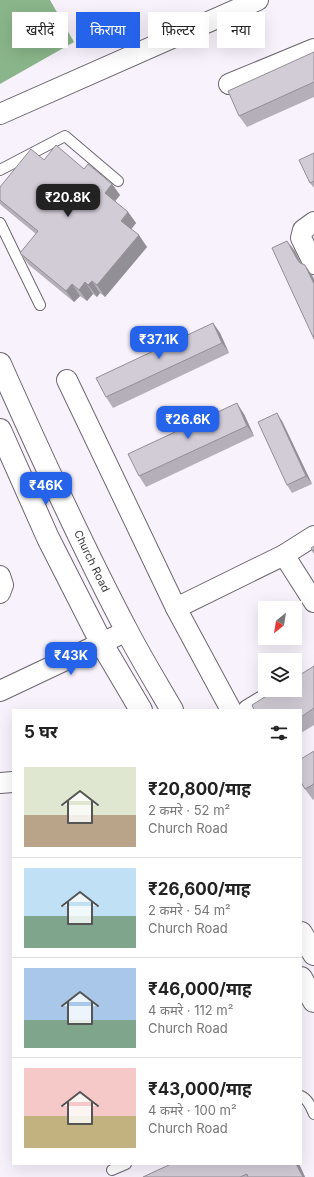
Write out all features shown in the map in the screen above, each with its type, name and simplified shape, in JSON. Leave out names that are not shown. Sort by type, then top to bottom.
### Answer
[{"type":"street","points":[[0,114],[258,0]]},
{"type":"street","points":[[229,84],[314,49]]},
{"type":"street","points":[[314,222],[303,230],[301,238],[314,264]]},
{"type":"street","name":"Church Road","points":[[0,364],[40,454],[127,631],[171,709]]},
{"type":"street","points":[[67,380],[176,608],[230,709]]},
{"type":"street","points":[[2,440],[48,538],[102,644],[140,709]]},
{"type":"street","points":[[176,608],[284,555],[314,536]]},
{"type":"street","points":[[284,555],[314,602]]},
{"type":"street","points":[[0,576],[3,585],[0,593]]},
{"type":"street","points":[[0,692],[127,631]]},
{"type":"street","points":[[250,709],[269,697]]},
{"type":"street","points":[[0,783],[12,782]]},
{"type":"street","points":[[302,935],[314,954]]},
{"type":"street","points":[[302,980],[314,1001]]},
{"type":"lane","points":[[0,170],[65,136],[118,181]]},
{"type":"lane","points":[[0,223],[40,305]]},
{"type":"lane","points":[[302,1096],[309,1103],[314,1114]]},
{"type":"lane","points":[[112,1170],[124,1165]]},
{"type":"shaded area","points":[[0,0],[50,0],[57,12],[12,12],[12,48],[63,48],[0,84]]},
{"type":"shaded area","points":[[68,32],[74,42],[68,45]]},
{"type":"building","points":[[314,52],[314,82],[239,116],[228,91]]},
{"type":"building","points":[[56,145],[84,169],[88,164],[112,184],[105,193],[128,212],[121,221],[139,235],[97,285],[92,281],[88,285],[85,282],[79,290],[72,284],[66,291],[20,253],[38,231],[0,200],[0,187],[31,149],[44,160]]},
{"type":"building","points":[[314,153],[314,181],[310,183],[299,160]]},
{"type":"building","points":[[287,241],[300,263],[305,265],[314,284],[314,339],[272,248]]},
{"type":"building","points":[[213,323],[222,343],[106,397],[96,378]]},
{"type":"building","points":[[237,403],[247,426],[139,476],[128,454]]},
{"type":"building","points":[[277,413],[306,476],[287,485],[258,422]]},
{"type":"building","points":[[314,546],[314,553],[311,548]]},
{"type":"building","points":[[314,666],[314,708],[302,716],[302,709],[254,709],[252,705],[265,697],[302,697],[302,674]]},
{"type":"building","points":[[314,751],[314,784],[305,789],[302,784],[302,758]]},
{"type":"building","points":[[169,1165],[297,1165],[303,1177],[248,1177],[247,1174],[240,1177],[143,1177]]}]
